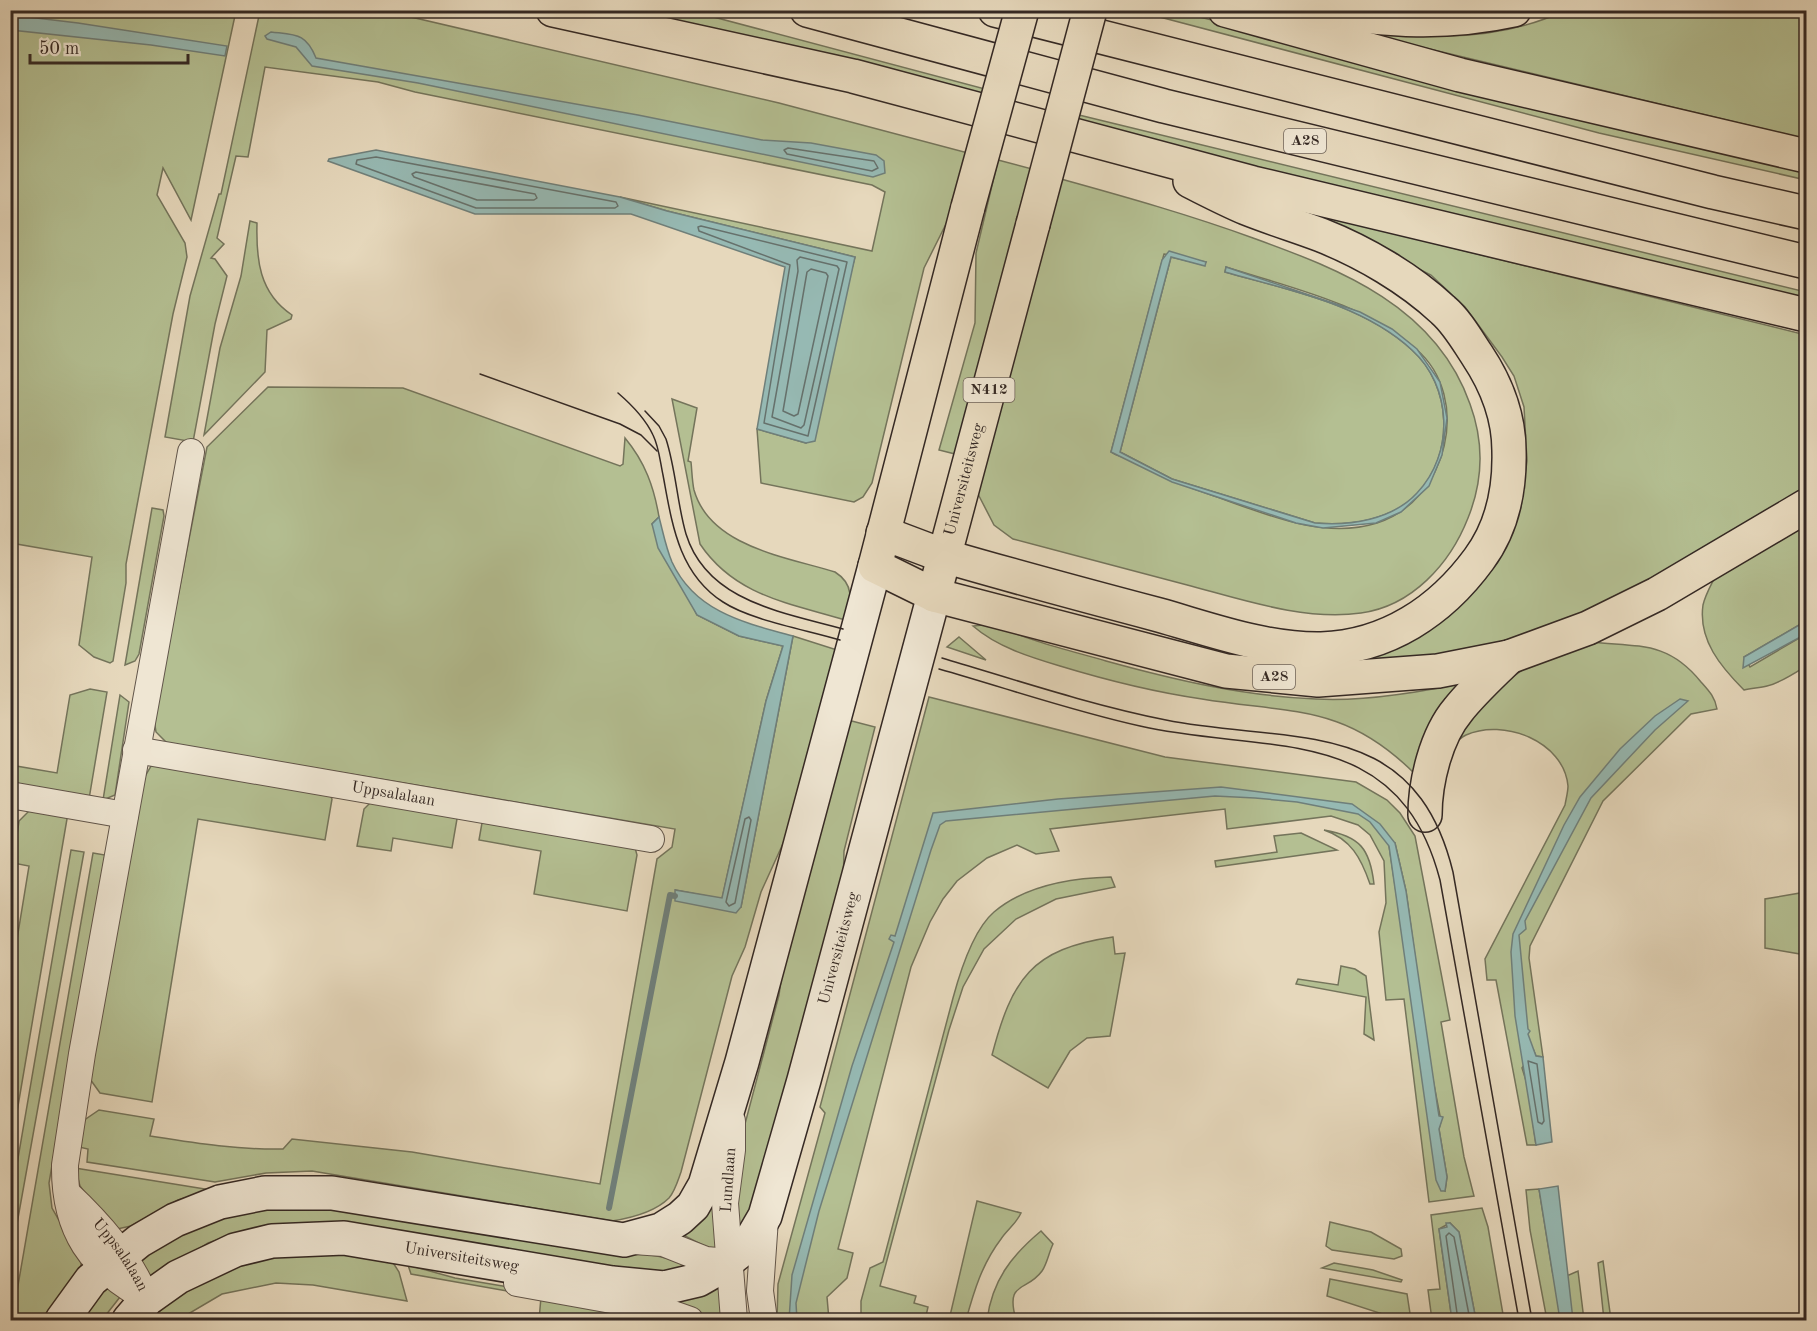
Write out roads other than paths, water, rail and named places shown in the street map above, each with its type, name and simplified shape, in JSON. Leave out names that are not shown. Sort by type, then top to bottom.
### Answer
[{"type":"main road","name":"A28","points":[[553,10],[853,76],[1360,209],[1806,315]]},
{"type":"main road","name":"A28","points":[[807,10],[1164,106],[1806,262]]},
{"type":"main road","points":[[995,10],[1713,192],[1806,213]]},
{"type":"main road","points":[[62,1320],[91,1280],[112,1261],[175,1220],[220,1202],[265,1193],[298,1191],[366,1198],[624,1240],[661,1230],[693,1206],[705,1185],[732,1098],[1022,10]]},
{"type":"main road","name":"Universiteitsweg","points":[[138,1310],[171,1281],[203,1263],[235,1250],[272,1241],[344,1238],[612,1283],[664,1288],[698,1280],[728,1262],[751,1240],[765,1216],[804,1080],[1090,10]]},
{"type":"main road","points":[[1225,10],[1460,75],[1806,156]]},
{"type":"main road","points":[[1320,10],[1416,22],[1463,20],[1514,10]]},
{"type":"main road","name":"A28","points":[[944,556],[1265,644],[1323,649],[1378,638],[1435,608],[1472,569],[1496,530],[1509,471],[1509,436],[1503,406],[1487,370],[1444,310],[1394,273],[1324,236],[1246,208],[1118,146]]},
{"type":"main road","name":"A28","points":[[930,610],[1226,671],[1318,680],[1438,671],[1509,657],[1588,628],[1649,598],[1806,506]]},
{"type":"main road","points":[[883,533],[944,556]]},
{"type":"main road","points":[[874,566],[930,610]]},
{"type":"main road","points":[[1425,815],[1434,761],[1441,741],[1456,712],[1509,657]]},
{"type":"street","name":"Uppsalalaan","points":[[138,1310],[135,1272],[112,1261],[92,1217],[67,1193],[65,1165],[124,815],[191,452]]},
{"type":"street","name":"Uppsalalaan","points":[[136,750],[651,838]]},
{"type":"street","points":[[10,795],[124,815]]},
{"type":"street","name":"Lundlaan","points":[[732,1098],[732,1150],[725,1203],[734,1320]]},
{"type":"street","points":[[764,1320],[760,1291],[765,1216]]},
{"type":"street","points":[[624,1240],[663,1243],[706,1260],[728,1262]]},
{"type":"street","points":[[393,1246],[455,1272],[656,1308],[690,1320]]},
{"type":"street","name":"Lundlaan","points":[[728,1262],[749,1296],[752,1320]]},
{"type":"water","points":[[11,15],[227,46],[225,56],[151,45],[11,30]]},
{"type":"water","points":[[271,32],[299,37],[308,44],[316,58],[638,115],[762,140],[811,143],[876,155],[884,161],[885,173],[873,177],[418,83],[312,66],[296,47],[267,39],[265,36]]},
{"type":"water","points":[[376,150],[620,197],[667,211],[855,257],[815,441],[806,443],[757,429],[785,267],[631,214],[475,214],[328,161]]},
{"type":"water","points":[[1169,251],[1206,262],[1205,266],[1171,257],[1120,452],[1172,479],[1315,523],[1356,522],[1383,515],[1407,502],[1429,477],[1438,459],[1443,440],[1444,420],[1435,382],[1425,365],[1412,350],[1371,321],[1347,310],[1299,292],[1225,272],[1226,267],[1360,312],[1392,329],[1417,349],[1440,382],[1447,418],[1442,455],[1429,486],[1401,512],[1376,523],[1323,528],[1296,523],[1172,482],[1111,452],[1162,260]]},
{"type":"water","points":[[659,517],[672,562],[694,593],[723,613],[793,636],[741,907],[736,913],[675,901],[675,890],[722,898],[766,701],[783,646],[739,636],[697,615],[658,548],[652,524]]},
{"type":"water","points":[[1806,621],[1806,634],[1743,668],[1744,657]]},
{"type":"water","points":[[1680,699],[1688,701],[1655,730],[1591,798],[1525,921],[1526,929],[1519,935],[1530,1031],[1528,1034],[1536,1056],[1543,1057],[1552,1142],[1536,1145],[1515,1016],[1511,952],[1513,934],[1564,825],[1580,797],[1620,749],[1655,716]]},
{"type":"water","points":[[1221,787],[1352,804],[1380,824],[1395,843],[1406,891],[1439,1116],[1443,1117],[1439,1129],[1447,1177],[1445,1191],[1441,1191],[1436,1180],[1389,846],[1370,822],[1358,814],[1297,802],[1215,796],[946,821],[940,825],[931,850],[819,1211],[796,1303],[797,1320],[789,1320],[792,1275],[852,1066],[894,942],[889,939],[891,935],[895,936],[933,813],[1058,799]]},
{"type":"water","points":[[1558,1186],[1573,1320],[1560,1320],[1539,1189]]},
{"type":"water","points":[[1446,1223],[1450,1223],[1459,1232],[1476,1320],[1452,1320],[1439,1229],[1447,1227]]},
{"type":"waterway","points":[[609,1208],[670,895],[675,896]]},
{"type":"tram line","points":[[480,374],[620,424],[641,435],[657,451]]},
{"type":"tram line","points":[[618,393],[638,412],[653,435],[658,449],[674,529],[687,562],[696,577],[708,590],[734,608],[779,624],[840,640]]},
{"type":"tram line","points":[[645,411],[659,426],[666,439],[686,534],[696,557],[711,575],[750,601],[796,617],[843,629]]},
{"type":"tram line","points":[[942,658],[1054,692],[1138,714],[1213,727],[1301,737],[1342,746],[1378,761],[1409,785],[1435,821],[1453,872],[1532,1320]]},
{"type":"tram line","points":[[939,669],[1140,726],[1280,745],[1322,754],[1360,769],[1393,793],[1420,829],[1440,880],[1519,1320]]}]
